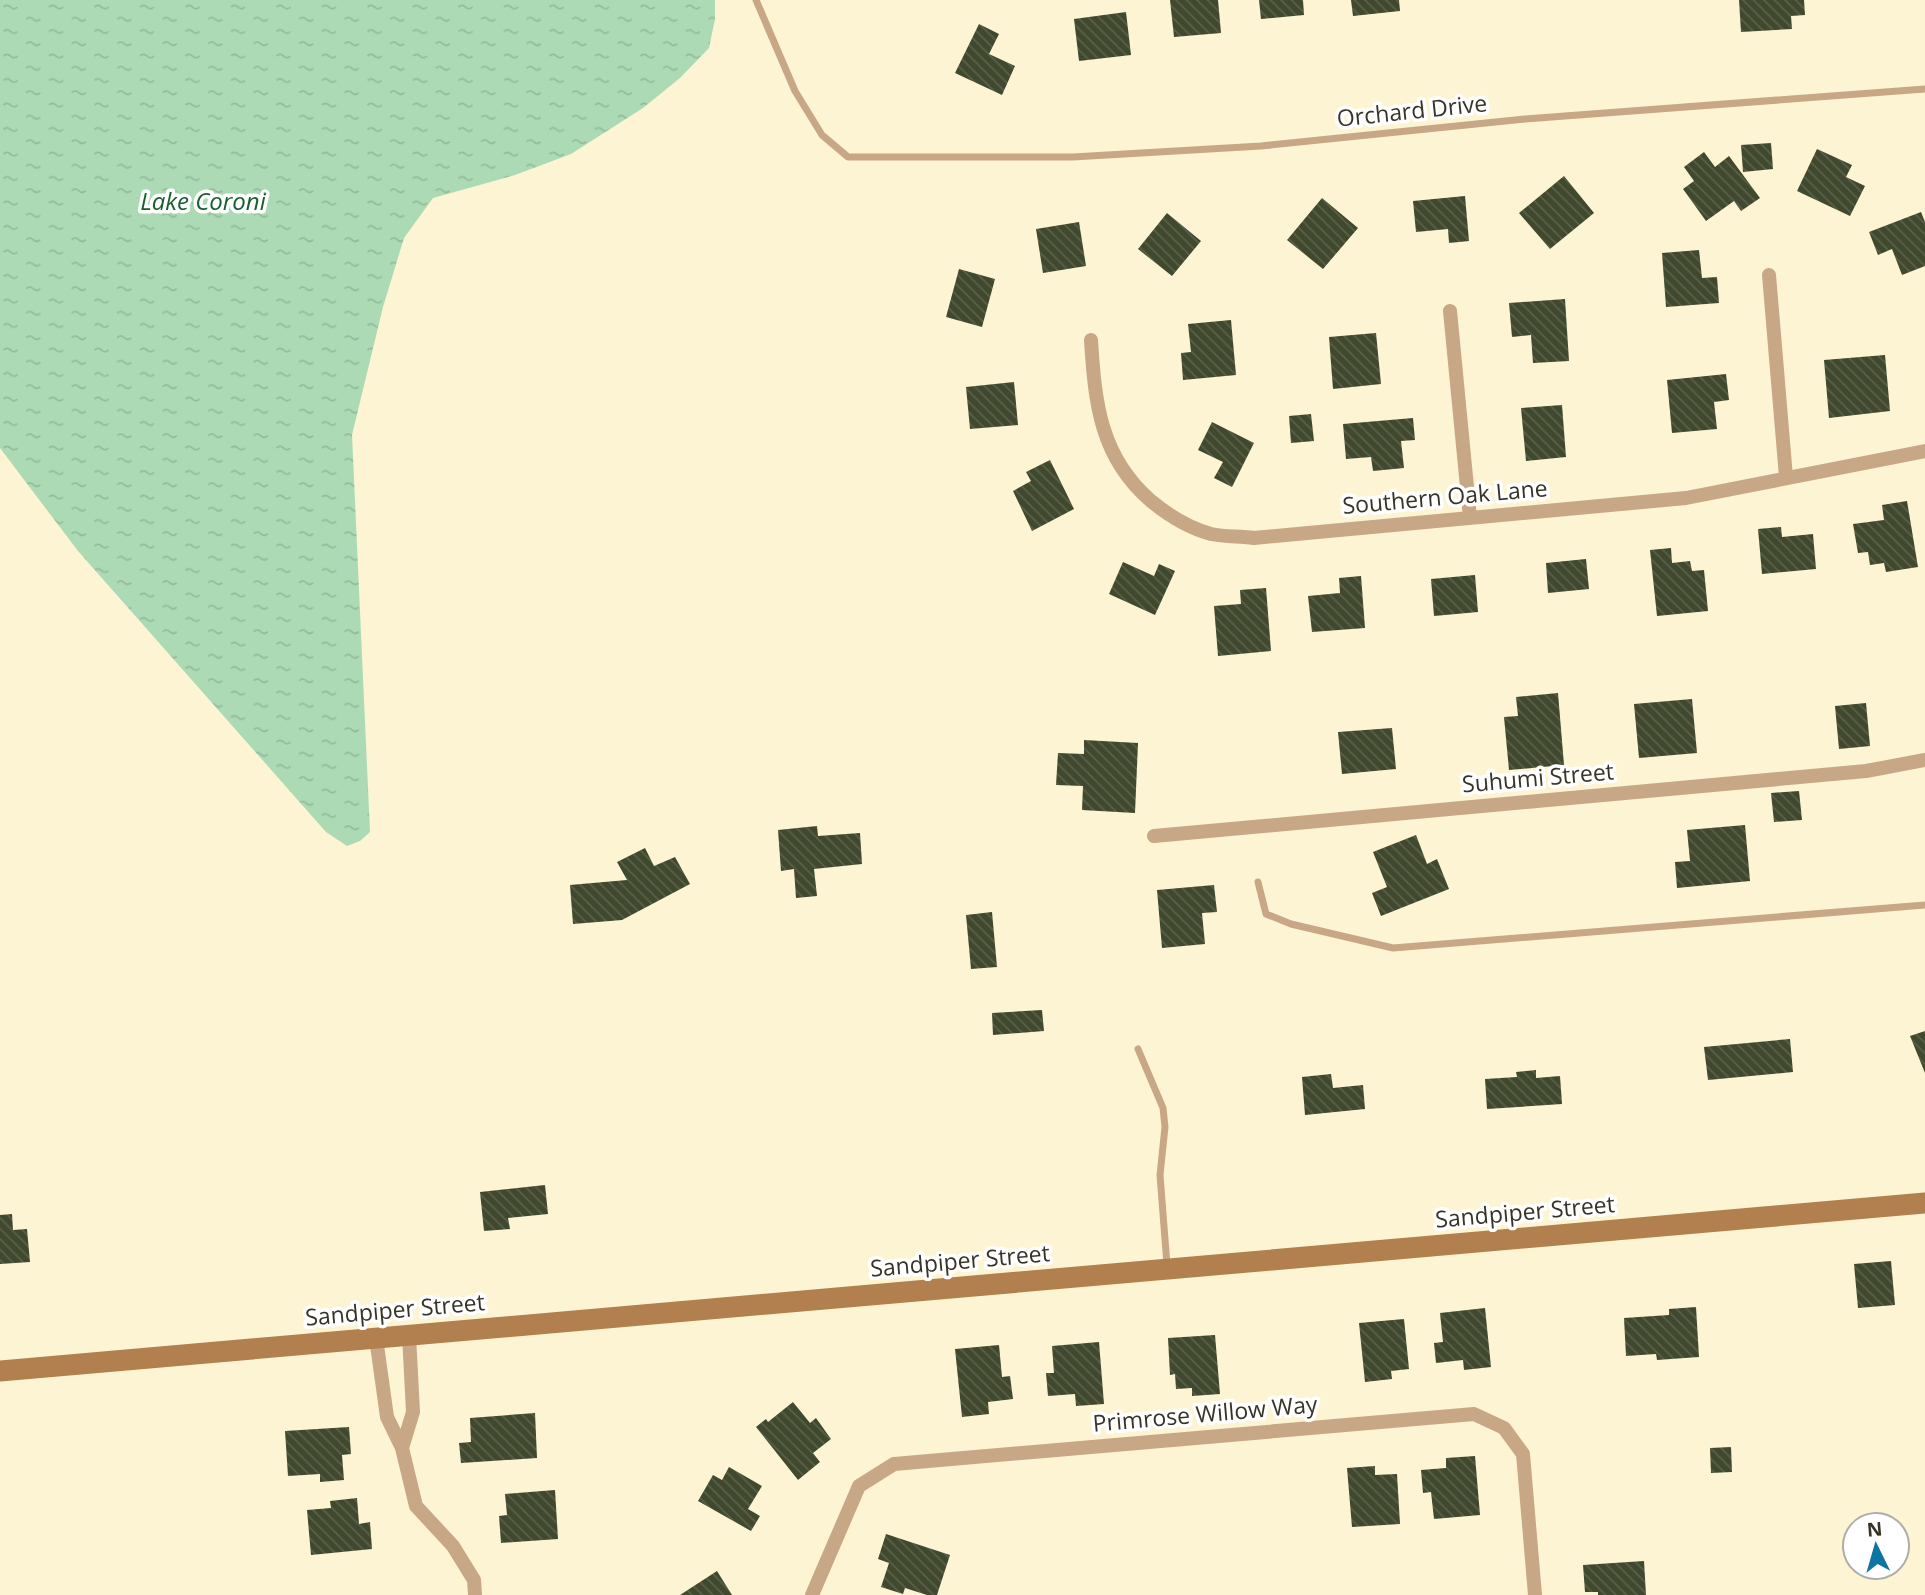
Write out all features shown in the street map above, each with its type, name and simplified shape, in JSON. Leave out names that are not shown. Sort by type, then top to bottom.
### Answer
[{"type":"street","points":[[1769,275],[1786,477]]},
{"type":"street","points":[[1450,311],[1469,518]]},
{"type":"street","name":"Southern Oak Lane","points":[[1091,340],[1094,390],[1115,460],[1137,489],[1169,516],[1211,534],[1254,538],[1686,498],[1925,451]]},
{"type":"street","name":"Suhumi Street","points":[[1154,836],[1866,771],[1925,760]]},
{"type":"street","name":"Sandpiper Street","points":[[0,1371],[1925,1203]]},
{"type":"street","points":[[402,1448],[413,1412],[409,1335]]},
{"type":"street","points":[[376,1338],[387,1417],[402,1448],[416,1506],[453,1546],[474,1580],[475,1595]]},
{"type":"street","name":"Primrose Willow Way","points":[[813,1595],[859,1486],[894,1464],[1474,1414],[1504,1428],[1523,1454],[1535,1595]]},
{"type":"lane","name":"Orchard Drive","points":[[756,0],[796,91],[822,135],[848,157],[1073,157],[1261,146],[1525,119],[1925,89]]},
{"type":"lane","points":[[1258,882],[1266,914],[1291,924],[1393,948],[1925,905]]},
{"type":"lane","points":[[1138,1049],[1163,1108],[1165,1128],[1160,1175],[1167,1269]]},
{"type":"water","name":"Lake Coroni","points":[[0,0],[715,0],[715,19],[709,48],[680,78],[643,108],[571,154],[515,175],[433,198],[404,238],[383,307],[352,435],[370,832],[360,841],[347,846],[326,832],[78,551],[0,448]]},
{"type":"building","points":[[1170,0],[1218,0],[1221,33],[1174,37]]},
{"type":"building","points":[[1259,0],[1303,0],[1304,15],[1261,19]]},
{"type":"building","points":[[1351,0],[1399,0],[1400,11],[1353,16]]},
{"type":"building","points":[[1739,0],[1804,0],[1805,15],[1791,16],[1792,29],[1741,32]]},
{"type":"building","points":[[1126,12],[1131,55],[1079,61],[1074,19]]},
{"type":"building","points":[[979,24],[999,34],[989,54],[1015,66],[1002,95],[955,73]]},
{"type":"building","points":[[1771,143],[1773,169],[1743,172],[1741,145]]},
{"type":"building","points":[[1817,149],[1852,165],[1846,177],[1865,186],[1850,216],[1797,191]]},
{"type":"building","points":[[1704,152],[1715,167],[1729,156],[1760,198],[1741,211],[1734,201],[1706,221],[1683,189],[1694,181],[1684,167]]},
{"type":"building","points":[[1564,176],[1594,213],[1550,249],[1519,213]]},
{"type":"building","points":[[1465,196],[1469,241],[1449,243],[1448,229],[1416,232],[1413,201]]},
{"type":"building","points":[[1322,198],[1358,228],[1323,269],[1287,240]]},
{"type":"building","points":[[1921,212],[1925,222],[1925,266],[1902,275],[1892,249],[1878,255],[1869,232]]},
{"type":"building","points":[[1167,213],[1201,241],[1172,276],[1138,249]]},
{"type":"building","points":[[1079,222],[1086,266],[1043,273],[1036,229]]},
{"type":"building","points":[[1699,250],[1702,278],[1717,277],[1719,303],[1666,307],[1662,253]]},
{"type":"building","points":[[959,269],[995,279],[982,327],[946,317]]},
{"type":"building","points":[[1565,299],[1569,361],[1533,363],[1531,335],[1512,337],[1509,303]]},
{"type":"building","points":[[1231,320],[1236,375],[1183,380],[1181,353],[1191,352],[1188,324]]},
{"type":"building","points":[[1376,333],[1381,384],[1333,389],[1329,337]]},
{"type":"building","points":[[1885,355],[1890,411],[1829,418],[1824,360]]},
{"type":"building","points":[[1726,374],[1729,400],[1714,402],[1717,429],[1672,433],[1667,380]]},
{"type":"building","points":[[1014,382],[1018,425],[970,429],[966,387]]},
{"type":"building","points":[[1562,405],[1566,457],[1526,461],[1521,408]]},
{"type":"building","points":[[1311,414],[1314,441],[1291,443],[1289,416]]},
{"type":"building","points":[[1413,418],[1415,440],[1401,441],[1404,468],[1373,471],[1371,457],[1346,459],[1343,424]]},
{"type":"building","points":[[1212,422],[1254,443],[1232,487],[1214,478],[1223,462],[1198,450]]},
{"type":"building","points":[[1050,460],[1074,509],[1032,531],[1013,491],[1031,481],[1026,472]]},
{"type":"building","points":[[1907,501],[1918,567],[1886,572],[1884,563],[1870,565],[1868,552],[1858,553],[1853,524],[1884,520],[1882,505]]},
{"type":"building","points":[[1781,527],[1782,537],[1813,534],[1816,569],[1762,574],[1758,529]]},
{"type":"building","points":[[1671,548],[1672,563],[1690,561],[1692,571],[1704,570],[1708,611],[1657,616],[1650,550]]},
{"type":"building","points":[[1586,559],[1589,589],[1548,593],[1546,563]]},
{"type":"building","points":[[1123,562],[1154,576],[1159,564],[1175,571],[1155,615],[1109,594]]},
{"type":"building","points":[[1475,575],[1478,612],[1434,616],[1431,579]]},
{"type":"building","points":[[1361,576],[1365,628],[1312,632],[1308,596],[1340,593],[1339,578]]},
{"type":"building","points":[[1266,588],[1271,651],[1218,656],[1214,606],[1241,604],[1240,590]]},
{"type":"building","points":[[1558,693],[1564,765],[1509,770],[1504,717],[1518,716],[1516,697]]},
{"type":"building","points":[[1692,699],[1697,753],[1639,758],[1634,704]]},
{"type":"building","points":[[1866,703],[1870,746],[1839,749],[1835,706]]},
{"type":"building","points":[[1392,728],[1396,769],[1342,774],[1338,732]]},
{"type":"building","points":[[1084,740],[1138,743],[1135,813],[1082,810],[1083,786],[1056,785],[1058,753],[1084,754]]},
{"type":"building","points":[[1799,791],[1802,820],[1774,822],[1771,793]]},
{"type":"building","points":[[1745,825],[1750,881],[1677,888],[1675,862],[1690,861],[1687,830]]},
{"type":"building","points":[[817,826],[818,836],[860,833],[862,864],[814,869],[817,896],[796,898],[794,869],[781,871],[778,830]]},
{"type":"building","points":[[1416,835],[1427,864],[1437,859],[1449,889],[1381,916],[1372,893],[1387,887],[1373,852]]},
{"type":"building","points":[[645,848],[654,866],[675,857],[690,884],[622,920],[573,924],[570,885],[627,880],[617,862]]},
{"type":"building","points":[[1214,885],[1217,912],[1202,913],[1205,944],[1162,948],[1157,890]]},
{"type":"building","points":[[992,912],[997,967],[971,969],[966,915]]},
{"type":"building","points":[[1042,1010],[1044,1031],[993,1035],[992,1013]]},
{"type":"building","points":[[1925,1031],[1925,1073],[1910,1036]]},
{"type":"building","points":[[1790,1039],[1793,1072],[1708,1080],[1704,1047]]},
{"type":"building","points":[[1536,1070],[1536,1078],[1560,1076],[1562,1104],[1487,1109],[1485,1079],[1517,1077],[1516,1072]]},
{"type":"building","points":[[1331,1074],[1333,1088],[1363,1085],[1365,1109],[1305,1115],[1302,1077]]},
{"type":"building","points":[[545,1185],[548,1214],[508,1218],[510,1229],[484,1231],[480,1192]]},
{"type":"building","points":[[12,1214],[13,1230],[27,1229],[30,1262],[0,1264],[0,1215]]},
{"type":"building","points":[[1891,1261],[1895,1305],[1858,1308],[1854,1264]]},
{"type":"building","points":[[1696,1307],[1699,1357],[1657,1360],[1656,1354],[1626,1356],[1624,1318],[1669,1315],[1669,1309]]},
{"type":"building","points":[[1485,1308],[1491,1367],[1464,1370],[1463,1360],[1436,1363],[1434,1343],[1443,1342],[1440,1313]]},
{"type":"building","points":[[1404,1319],[1409,1369],[1391,1371],[1392,1379],[1365,1382],[1359,1323]]},
{"type":"building","points":[[1215,1335],[1220,1394],[1192,1396],[1192,1388],[1176,1389],[1175,1374],[1170,1375],[1168,1338]]},
{"type":"building","points":[[1099,1342],[1104,1404],[1076,1406],[1075,1394],[1048,1396],[1046,1373],[1054,1373],[1052,1346]]},
{"type":"building","points":[[999,1345],[1002,1377],[1010,1376],[1013,1399],[988,1402],[989,1414],[962,1417],[955,1349]]},
{"type":"building","points":[[793,1402],[810,1423],[816,1418],[831,1439],[813,1453],[820,1462],[798,1480],[756,1427],[766,1419],[768,1422]]},
{"type":"building","points":[[535,1413],[537,1458],[461,1463],[459,1443],[471,1442],[470,1418]]},
{"type":"building","points":[[349,1427],[351,1454],[342,1455],[344,1480],[320,1482],[320,1474],[288,1476],[285,1431]]},
{"type":"building","points":[[1731,1447],[1732,1472],[1711,1473],[1710,1448]]},
{"type":"building","points":[[1475,1456],[1480,1515],[1434,1519],[1431,1492],[1423,1493],[1421,1470],[1446,1468],[1446,1458]]},
{"type":"building","points":[[1375,1466],[1375,1475],[1397,1474],[1400,1524],[1352,1527],[1347,1468]]},
{"type":"building","points":[[729,1467],[762,1486],[748,1509],[760,1516],[751,1531],[698,1501],[713,1475],[722,1480]]},
{"type":"building","points":[[555,1490],[558,1539],[501,1543],[499,1516],[507,1515],[505,1494]]},
{"type":"building","points":[[357,1498],[359,1524],[370,1522],[372,1549],[311,1555],[307,1510],[331,1508],[330,1501]]},
{"type":"building","points":[[886,1534],[950,1555],[937,1595],[927,1595],[905,1588],[903,1594],[881,1587],[889,1563],[878,1559]]},
{"type":"building","points":[[1644,1561],[1646,1595],[1598,1595],[1598,1592],[1585,1592],[1583,1565]]},
{"type":"building","points":[[717,1571],[732,1595],[680,1595]]}]
